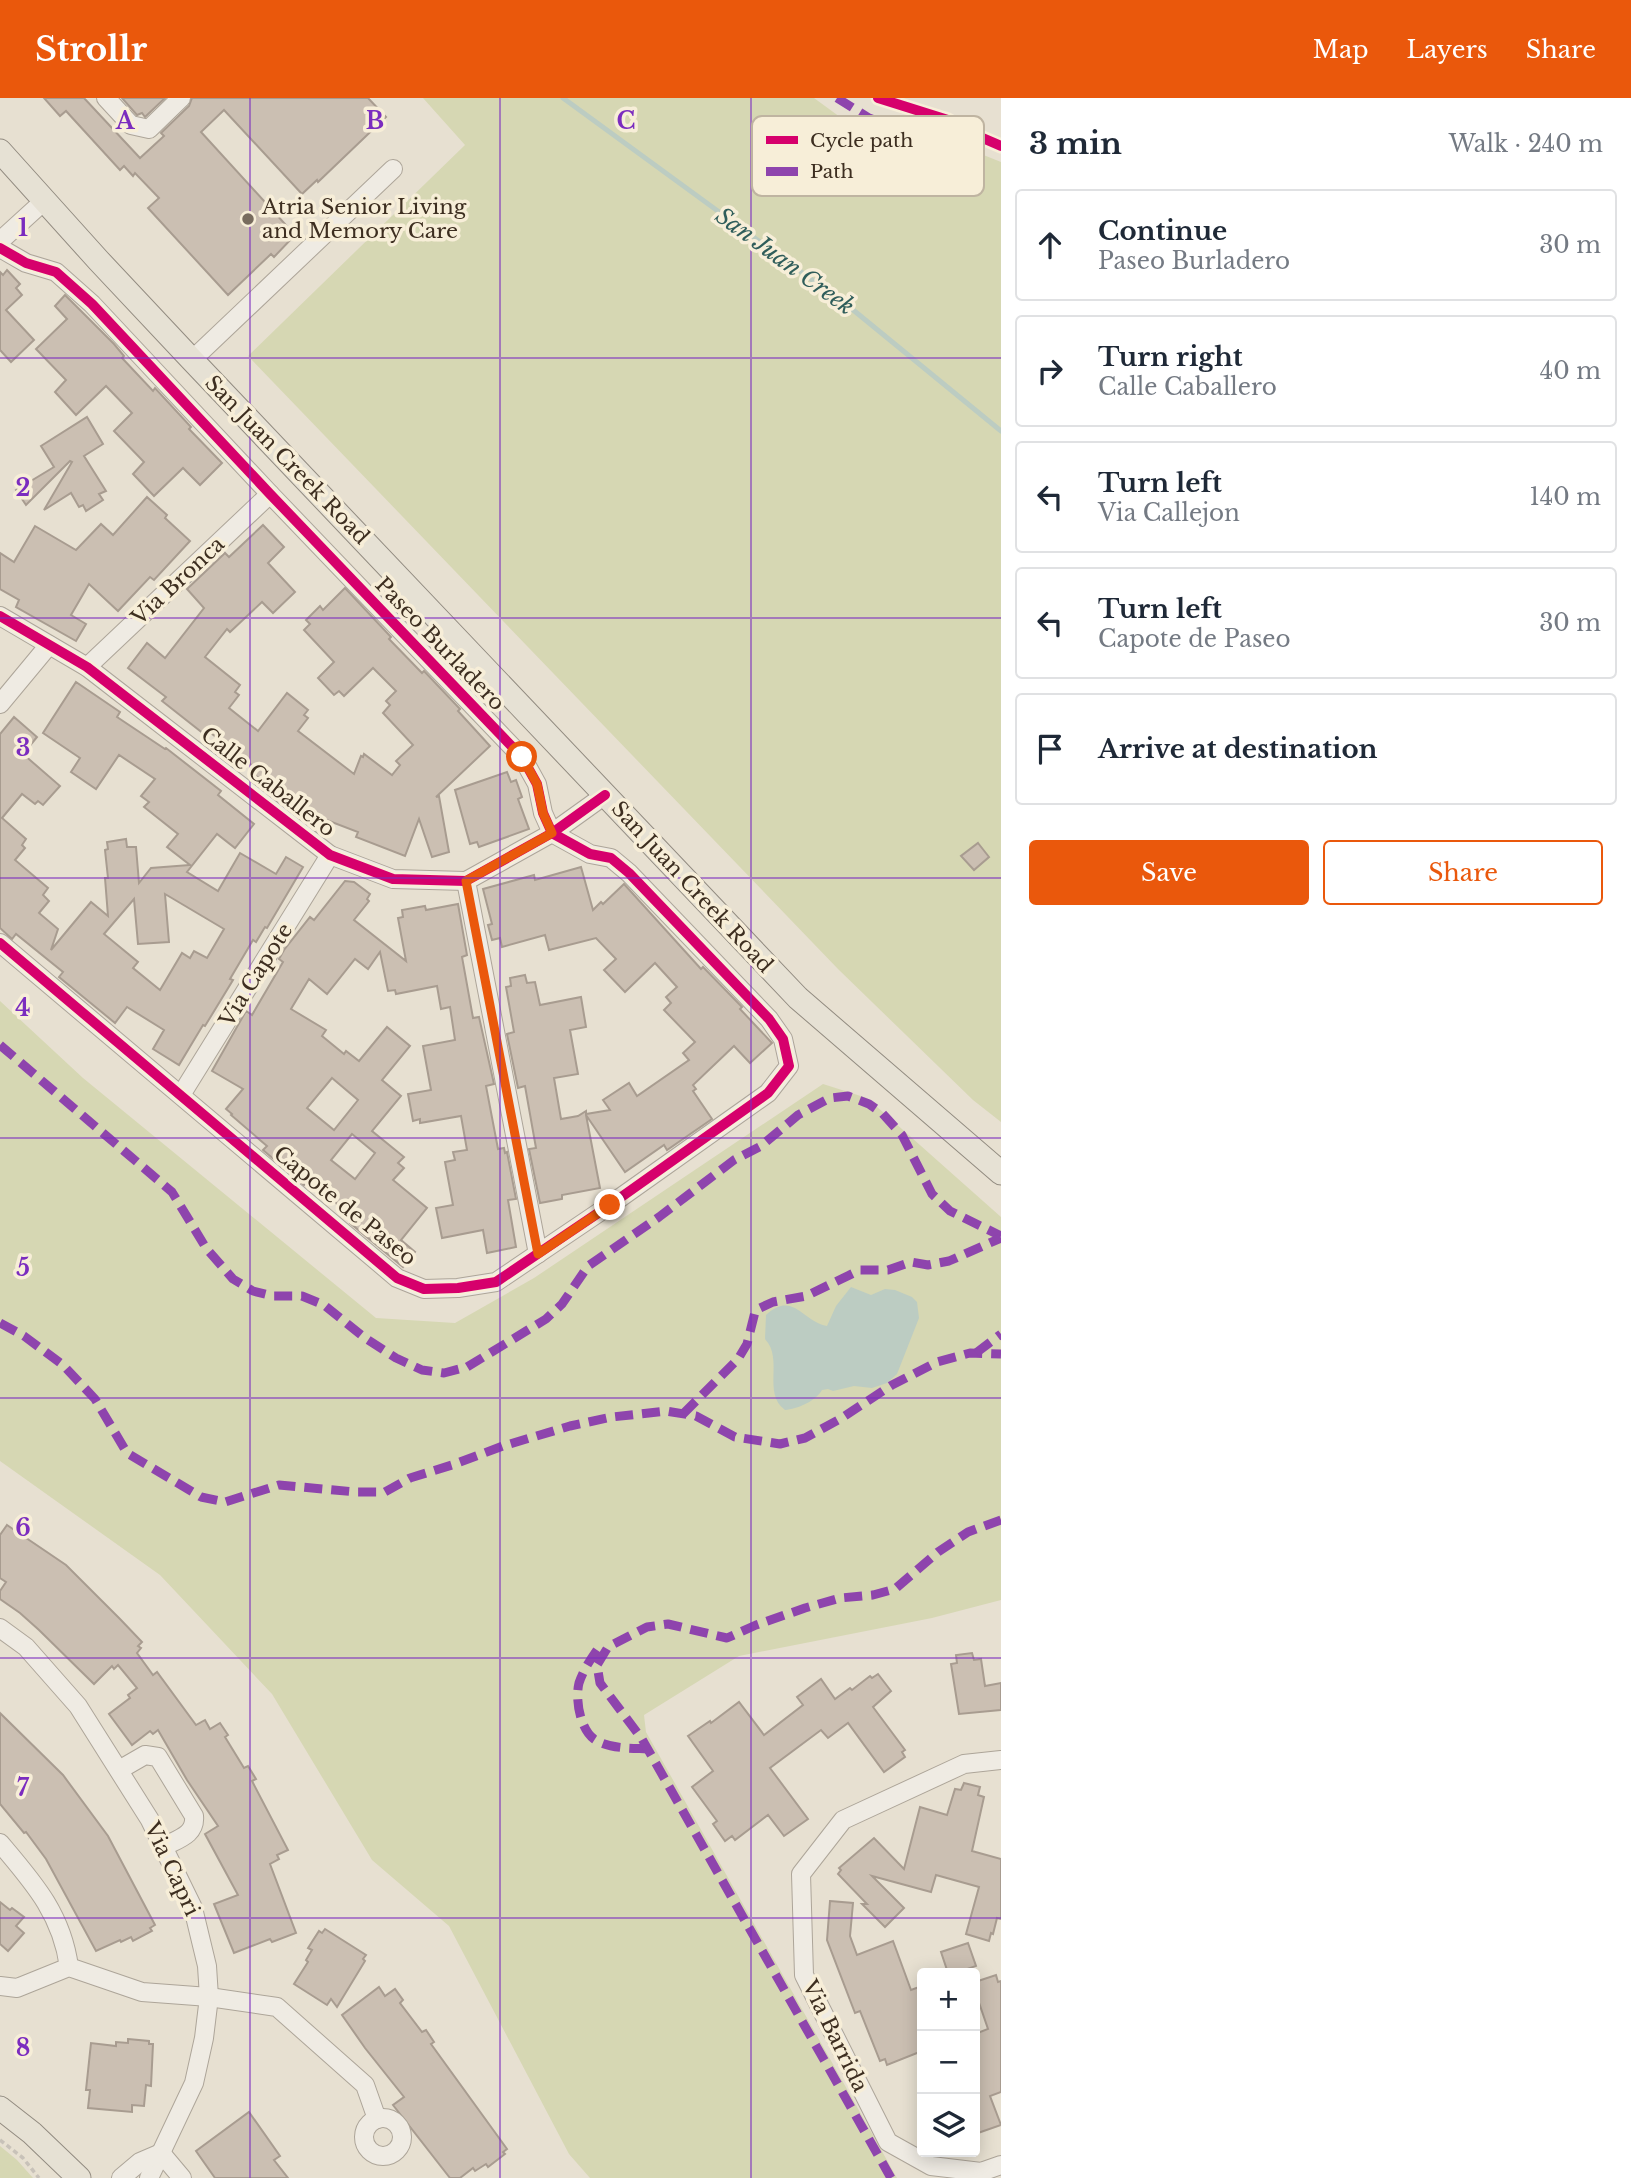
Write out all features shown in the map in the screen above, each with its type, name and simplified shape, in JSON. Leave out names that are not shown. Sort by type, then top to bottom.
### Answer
[{"type":"main road","name":"San Juan Creek Road","points":[[0,151],[192,360],[798,999],[1001,1173]]},
{"type":"main road","points":[[0,2108],[32,2133],[79,2178]]},
{"type":"street","points":[[106,98],[131,125],[149,129],[181,98]]},
{"type":"street","points":[[192,360],[393,169]]},
{"type":"street","points":[[0,241],[44,201]]},
{"type":"street","name":"Paseo Burladero","points":[[0,248],[26,263],[56,272],[92,304],[522,757],[537,784],[543,813],[552,833]]},
{"type":"street","name":"Via Bronca","points":[[87,667],[270,494]]},
{"type":"street","name":"Calle Caballero","points":[[0,616],[87,667],[330,855],[393,878],[466,881]]},
{"type":"street","points":[[0,704],[49,645]]},
{"type":"street","points":[[538,1254],[466,881],[552,833],[605,795]]},
{"type":"street","name":"Capote de Paseo","points":[[0,943],[397,1278],[424,1289],[458,1288],[496,1282],[768,1093],[789,1066],[783,1039],[769,1019],[629,873],[611,858],[590,854],[552,833]]},
{"type":"street","name":"Via Capote","points":[[181,1095],[330,855]]},
{"type":"street","name":"Via Capri","points":[[0,1628],[26,1647],[78,1706],[150,1820],[193,1908],[207,1966],[209,1997],[204,2038],[194,2082],[149,2178]]},
{"type":"street","points":[[119,1770],[145,1755],[158,1757],[194,1816],[192,1832],[163,1847]]},
{"type":"street","name":"Via Barrida","points":[[1001,1760],[964,1764],[843,1820],[801,1874],[804,1975],[888,2142],[932,2166],[965,2174],[1001,2165]]},
{"type":"street","points":[[0,1843],[30,1878],[56,1917],[66,1944],[69,1967]]},
{"type":"street","points":[[0,1986],[17,1988],[69,1967],[142,1992],[209,1997],[277,2007],[365,2085],[377,2119]]},
{"type":"street","points":[[121,2178],[139,2162],[161,2153],[182,2178]]},
{"type":"path","points":[[0,2140],[23,2158],[39,2178]]},
{"type":"green space","points":[[423,98],[814,98],[839,116],[752,116],[752,196],[984,196],[984,155],[1001,162],[1001,1122],[973,1100],[838,969],[248,356],[465,145]]},
{"type":"green space","points":[[0,1001],[83,1078],[376,1318],[455,1323],[534,1278],[823,1084],[867,1098],[1001,1217],[1001,1600],[932,1618],[739,1656],[644,1715],[646,1732],[897,2178],[590,2178],[569,2154],[449,1926],[372,1860],[272,1694],[160,1575],[0,1461]]},
{"type":"green space","points":[[0,2146],[17,2160],[33,2178],[0,2178]]},
{"type":"shaded area","points":[[851,1287],[871,1295],[885,1289],[895,1290],[917,1302],[919,1318],[897,1374],[887,1383],[872,1388],[854,1386],[833,1391],[822,1390],[806,1404],[785,1410],[775,1395],[773,1356],[765,1339],[766,1315],[775,1308],[791,1306],[827,1326],[836,1306]]},
{"type":"building","points":[[44,98],[84,98],[140,158],[164,136],[161,133],[189,106],[192,98],[368,98],[386,117],[302,194],[224,110],[201,132],[295,235],[274,257],[271,254],[228,295],[148,208],[159,198],[135,173],[133,176],[124,166],[120,170],[66,111],[60,116]]},
{"type":"building","points":[[122,98],[165,98],[145,117],[142,113],[137,115]]},
{"type":"building","points":[[7,270],[20,284],[16,288],[22,295],[6,310],[34,340],[11,362],[0,350],[0,272],[3,275]]},
{"type":"building","points":[[65,295],[114,344],[124,356],[122,358],[153,391],[155,388],[222,463],[200,485],[183,468],[154,496],[133,474],[144,462],[114,431],[132,413],[106,386],[76,415],[55,392],[66,380],[36,349],[67,319],[55,306]]},
{"type":"building","points":[[87,417],[103,444],[84,456],[106,491],[99,494],[103,500],[86,511],[83,505],[79,507],[71,493],[44,510],[72,462],[70,461],[26,505],[16,490],[54,467],[41,446]]},
{"type":"building","points":[[147,497],[190,541],[154,580],[150,577],[118,611],[89,584],[71,615],[86,624],[76,641],[16,607],[19,600],[0,589],[0,553],[14,562],[35,526],[76,550],[101,524],[113,535]]},
{"type":"building","points":[[263,525],[284,547],[268,563],[295,592],[273,613],[262,602],[230,632],[227,629],[205,657],[240,685],[235,692],[239,695],[229,708],[258,731],[287,693],[308,710],[304,715],[308,718],[298,731],[354,774],[364,754],[392,775],[400,765],[396,761],[413,745],[383,713],[390,705],[386,701],[396,691],[373,668],[344,696],[339,691],[334,695],[318,678],[334,662],[304,630],[310,624],[306,620],[320,606],[323,610],[345,588],[391,637],[389,639],[460,709],[458,711],[490,746],[436,797],[439,796],[449,852],[432,857],[419,819],[405,856],[356,837],[358,832],[298,809],[255,775],[258,770],[207,730],[204,734],[162,701],[166,697],[128,668],[147,643],[165,658],[204,608],[187,589],[225,553],[229,557]]},
{"type":"building","points":[[76,682],[120,712],[117,717],[166,748],[221,791],[218,795],[254,824],[235,848],[217,834],[187,872],[218,891],[240,853],[276,874],[286,857],[303,867],[267,928],[265,927],[256,942],[253,940],[230,979],[233,980],[179,1065],[153,1049],[164,1030],[127,1007],[115,1023],[59,977],[63,972],[16,934],[12,939],[0,928],[0,734],[14,717],[37,737],[23,754],[60,786],[43,805],[38,801],[35,804],[22,794],[2,818],[26,839],[22,845],[25,848],[15,860],[48,888],[43,895],[49,901],[39,913],[58,929],[51,950],[91,902],[108,916],[105,878],[108,878],[105,850],[108,849],[107,842],[126,839],[127,847],[136,847],[139,883],[151,868],[190,865],[167,847],[178,834],[144,807],[149,802],[141,796],[155,779],[119,755],[96,789],[71,772],[80,758],[43,733]],"holes":[[[165,894],[224,929],[207,958],[194,951],[190,958],[182,953],[160,990],[133,968],[138,962],[104,934],[134,899],[138,944],[169,942]]]},
{"type":"building","points":[[507,772],[511,782],[516,780],[522,797],[518,799],[529,829],[479,847],[477,842],[470,844],[455,790]]},
{"type":"building","points":[[978,843],[989,857],[974,870],[961,856]]},
{"type":"building","points":[[581,867],[593,910],[624,884],[701,969],[703,967],[742,1007],[740,1009],[772,1043],[750,1063],[734,1046],[693,1085],[696,1089],[693,1091],[712,1119],[667,1150],[664,1145],[625,1172],[586,1115],[600,1188],[562,1195],[562,1199],[540,1203],[529,1149],[536,1148],[525,1086],[518,1088],[507,1034],[514,1032],[506,987],[511,986],[510,978],[525,975],[527,983],[535,982],[540,1005],[581,997],[586,1027],[570,1030],[578,1074],[554,1078],[561,1119],[578,1116],[586,1111],[586,1114],[610,1110],[603,1100],[629,1083],[637,1096],[689,1060],[683,1053],[695,1042],[664,1010],[671,1003],[666,997],[677,987],[655,963],[625,992],[604,970],[616,959],[596,938],[549,950],[545,935],[502,947],[500,938],[492,940],[488,925],[492,924],[483,889],[534,875],[535,880]]},
{"type":"building","points":[[345,881],[354,882],[370,894],[367,899],[369,901],[354,920],[406,961],[398,918],[403,917],[402,910],[425,906],[426,910],[458,904],[467,955],[462,957],[473,1018],[479,1017],[494,1084],[486,1086],[498,1149],[504,1148],[505,1153],[507,1152],[516,1199],[508,1200],[516,1247],[487,1253],[483,1230],[442,1238],[436,1208],[453,1205],[445,1162],[455,1160],[453,1152],[467,1150],[461,1116],[420,1123],[420,1119],[413,1121],[408,1094],[431,1090],[423,1046],[455,1040],[450,1007],[441,1009],[437,986],[396,994],[395,990],[388,991],[380,952],[368,969],[355,959],[327,994],[309,979],[291,1009],[326,1030],[322,1036],[344,1054],[346,1051],[359,1061],[387,1027],[410,1046],[382,1080],[401,1096],[372,1131],[404,1157],[398,1163],[404,1168],[393,1180],[427,1208],[401,1240],[415,1252],[403,1267],[350,1223],[354,1218],[308,1180],[304,1185],[263,1150],[267,1146],[226,1109],[243,1089],[212,1071],[246,1011],[252,1015],[283,962],[279,959],[284,950],[310,917],[314,920]],"holes":[[[332,1078],[358,1100],[334,1130],[307,1108]],[[352,1134],[375,1153],[355,1179],[331,1160]]]},
{"type":"building","points":[[7,1525],[66,1565],[142,1642],[137,1653],[153,1675],[157,1672],[196,1725],[205,1720],[210,1729],[220,1723],[228,1735],[225,1737],[244,1768],[248,1766],[256,1779],[252,1781],[288,1850],[277,1855],[279,1859],[270,1864],[296,1933],[272,1942],[270,1939],[234,1953],[214,1904],[238,1895],[205,1834],[218,1826],[158,1730],[153,1734],[150,1731],[132,1745],[109,1714],[130,1698],[128,1695],[137,1688],[118,1665],[114,1669],[112,1666],[94,1684],[39,1630],[0,1599],[0,1591],[6,1582],[0,1578],[0,1535]]},
{"type":"building","points":[[972,1653],[974,1660],[981,1659],[985,1686],[1001,1683],[1001,1710],[959,1714],[951,1664],[957,1663],[956,1655]]},
{"type":"building","points":[[878,1674],[891,1691],[873,1707],[905,1750],[902,1752],[905,1757],[884,1772],[848,1723],[828,1738],[821,1730],[770,1768],[808,1819],[784,1836],[768,1815],[735,1840],[732,1836],[725,1841],[713,1824],[717,1821],[692,1787],[713,1771],[688,1736],[739,1702],[764,1735],[803,1705],[797,1697],[821,1679],[835,1699],[870,1676],[872,1678]]},
{"type":"building","points":[[0,1713],[63,1775],[108,1836],[155,1925],[150,1928],[152,1931],[133,1941],[131,1937],[96,1951],[46,1859],[0,1804]]},
{"type":"building","points":[[964,1783],[980,1787],[978,1795],[984,1797],[972,1851],[1001,1859],[1001,1919],[997,1918],[993,1934],[991,1933],[989,1941],[966,1934],[979,1887],[936,1875],[931,1892],[872,1876],[904,1908],[885,1927],[838,1874],[841,1870],[839,1868],[874,1838],[904,1869],[920,1807],[947,1815],[955,1789],[961,1790]]},
{"type":"building","points":[[830,1901],[853,1903],[850,1936],[857,1955],[893,1941],[911,1990],[917,1988],[917,2053],[887,2065],[885,2059],[880,2061],[860,2011],[855,2013],[827,1940]]},
{"type":"building","points":[[0,1902],[24,1917],[16,1926],[24,1933],[8,1951],[0,1944]]},
{"type":"building","points":[[325,1929],[366,1955],[337,2007],[331,1999],[327,2005],[294,1984],[308,1962],[306,1960],[312,1950],[308,1948],[319,1931],[322,1933]]},
{"type":"building","points":[[968,1943],[976,1966],[946,1968],[941,1952]]},
{"type":"building","points":[[996,1975],[998,1982],[1001,1981],[1001,2092],[990,2096],[1001,2125],[980,2132],[980,2032],[988,2029],[980,2006],[980,1980]]},
{"type":"building","points":[[379,1987],[385,1996],[395,1989],[403,2000],[400,2003],[422,2032],[426,2030],[434,2042],[431,2044],[507,2149],[503,2152],[505,2154],[488,2167],[486,2164],[475,2171],[473,2168],[460,2178],[450,2178],[393,2105],[404,2097],[342,2015]]},
{"type":"building","points":[[128,2039],[149,2041],[149,2044],[153,2044],[151,2086],[146,2085],[144,2106],[132,2105],[132,2112],[88,2108],[90,2090],[86,2090],[91,2043],[116,2046],[116,2042],[128,2043]]},
{"type":"building","points":[[249,2112],[280,2156],[274,2160],[288,2178],[215,2178],[196,2151]]},
{"type":"waterway","name":"San Juan Creek","points":[[563,98],[852,309],[1001,431]]},
{"type":"marked path","points":[[837,98],[866,116]]},
{"type":"marked path","points":[[0,1045],[172,1192],[206,1248],[233,1279],[253,1291],[273,1296],[302,1296],[324,1305],[365,1338],[396,1358],[422,1370],[444,1373],[467,1367],[546,1319],[562,1304],[588,1266],[734,1160],[761,1146],[798,1115],[830,1098],[848,1096],[869,1104],[882,1113],[902,1135],[932,1194],[950,1211],[1001,1236]]},
{"type":"marked path","points":[[683,1414],[738,1359],[747,1344],[755,1312],[760,1308],[773,1302],[806,1296],[860,1270],[888,1270],[911,1262],[928,1265],[949,1261],[1001,1238]]},
{"type":"marked path","points":[[0,1323],[24,1336],[63,1365],[95,1399],[127,1453],[201,1497],[225,1502],[279,1485],[385,1492],[410,1478],[570,1426],[612,1417],[666,1411],[696,1416],[735,1437],[780,1444],[805,1438],[892,1385],[937,1362],[970,1353],[1001,1354]]},
{"type":"marked path","points":[[976,1353],[1001,1334]]},
{"type":"marked path","points":[[891,2178],[642,1739],[600,1683],[597,1665],[608,1647],[647,1627],[668,1624],[727,1638],[805,1608],[840,1598],[873,1595],[895,1589],[938,1552],[968,1532],[1001,1520]]},
{"type":"marked path","points":[[597,1650],[579,1683],[578,1705],[585,1728],[594,1739],[606,1745],[648,1749]]},
{"type":"cycle path","points":[[878,98],[935,116]]},
{"type":"cycle path","points":[[984,139],[1001,146]]},
{"type":"cycle path","points":[[0,248],[26,263],[56,272],[92,304],[522,757],[537,784],[543,813],[552,833],[590,854],[611,858],[629,873],[769,1019],[783,1039],[789,1066],[768,1093],[496,1282],[458,1288],[424,1289],[397,1278],[0,943]]},
{"type":"cycle path","points":[[0,616],[87,667],[330,855],[393,879],[466,881],[552,833],[605,795]]},
{"type":"place","name":"Atria Senior Living and Memory Care","points":[[248,219]]},
{"type":"route","points":[[522,757],[537,784],[543,813],[552,833],[466,881],[538,1254],[610,1205]]}]
